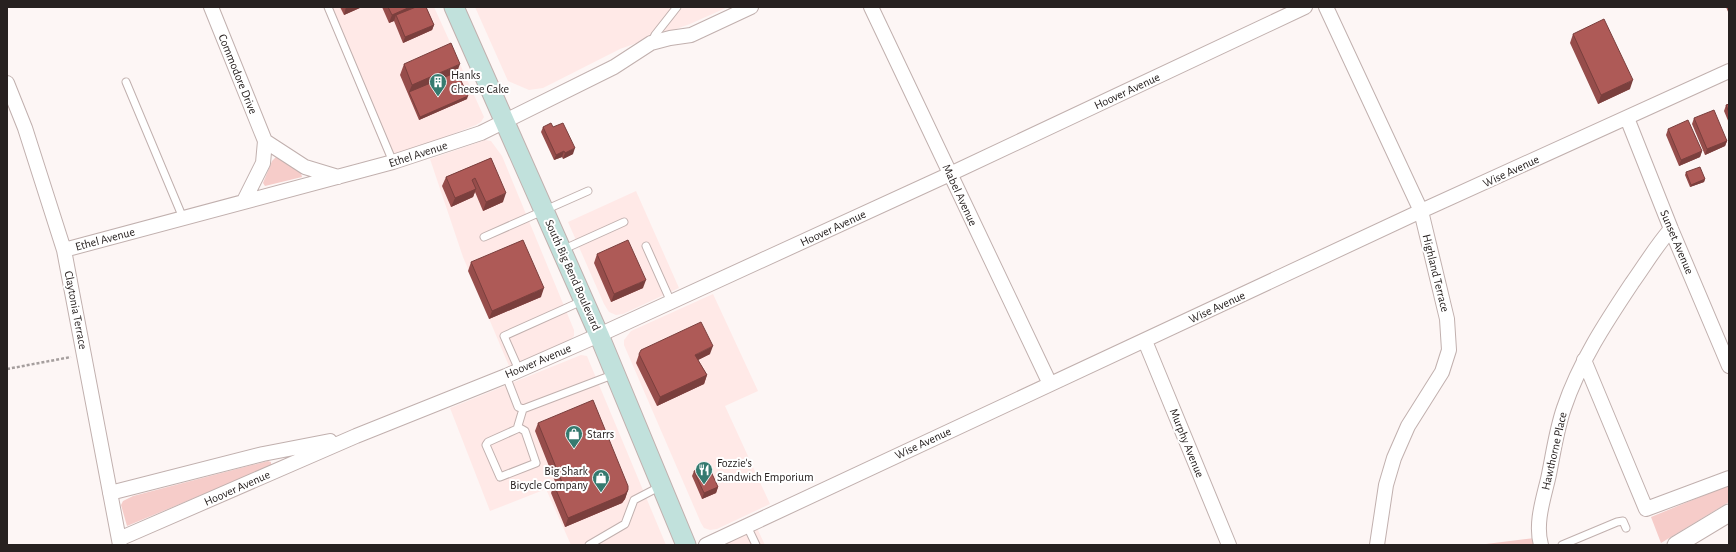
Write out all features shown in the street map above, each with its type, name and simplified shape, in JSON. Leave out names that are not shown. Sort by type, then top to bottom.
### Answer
[{"type":"main road","name":"South Big Bend Boulevard","points":[[454,7],[600,335],[686,545]]},
{"type":"street","name":"Commodore Drive","points":[[211,7],[265,141],[263,163],[244,201]]},
{"type":"street","name":"Ethel Avenue","points":[[64,250],[394,162],[481,134],[614,67],[651,43],[691,35],[751,7]]},
{"type":"street","name":"Mabel Avenue","points":[[871,7],[1050,384]]},
{"type":"street","name":"Hoover Avenue","points":[[120,542],[356,436],[506,376],[600,335],[950,174],[1305,7]]},
{"type":"street","name":"Highland Terrace","points":[[1326,7],[1421,211],[1447,319],[1449,350],[1442,372],[1408,426],[1394,458],[1385,491],[1377,545]]},
{"type":"street","name":"Wise Avenue","points":[[706,545],[1421,211],[1729,72]]},
{"type":"street","name":"Claytonia Terrace","points":[[7,83],[25,128],[64,250],[120,542]]},
{"type":"street","name":"Sunset Avenue","points":[[1627,118],[1671,229],[1729,366]]},
{"type":"street","points":[[265,141],[305,167],[338,177]]},
{"type":"street","name":"Hawthorne Place","points":[[1541,545],[1539,531],[1541,510],[1563,409],[1584,360],[1618,304],[1662,239],[1671,229]]},
{"type":"street","name":"Murphy Avenue","points":[[1145,341],[1229,545]]},
{"type":"street","points":[[1584,360],[1646,509],[1729,478]]},
{"type":"street","name":"Hoover Avenue","points":[[110,493],[263,454],[356,436]]},
{"type":"street","points":[[1676,545],[1729,513]]},
{"type":"lane","points":[[328,7],[394,162]]},
{"type":"lane","points":[[651,43],[655,35],[677,7]]},
{"type":"lane","points":[[126,82],[183,218]]},
{"type":"lane","points":[[484,237],[588,191]]},
{"type":"lane","points":[[562,250],[624,222]]},
{"type":"lane","points":[[646,246],[671,302]]},
{"type":"lane","points":[[519,370],[504,336],[584,300]]},
{"type":"lane","points":[[506,376],[518,407],[523,409],[615,374]]},
{"type":"lane","points":[[518,427],[525,431],[536,463],[500,477],[486,445],[488,442],[516,430],[523,409]]},
{"type":"lane","points":[[589,545],[625,524],[634,500],[661,486]]},
{"type":"lane","points":[[1562,545],[1617,522],[1623,521],[1626,528]]},
{"type":"lane","points":[[747,526],[756,545]]},
{"type":"path","points":[[7,369],[85,354]]},
{"type":"shaded area","points":[[324,7],[434,7],[484,117],[481,122],[412,150],[386,157]]},
{"type":"shaded area","points":[[475,7],[728,7],[690,24],[620,49],[543,88],[529,90],[508,81]]},
{"type":"shaded area","points":[[485,140],[491,141],[502,156],[574,330],[574,336],[569,341],[509,366],[463,257],[430,159]]},
{"type":"shaded area","points":[[276,157],[301,173],[302,177],[265,186],[263,183],[272,161]]},
{"type":"shaded area","points":[[636,191],[679,288],[623,314],[616,315],[609,312],[604,304],[568,222]]},
{"type":"shaded area","points":[[713,294],[758,391],[725,406],[770,504],[717,529],[710,530],[704,528],[701,523],[624,345],[624,340],[631,331]]},
{"type":"shaded area","points":[[581,355],[587,356],[666,545],[571,545],[546,489],[490,511],[450,408]]},
{"type":"shaded area","points":[[268,461],[271,462],[271,466],[127,526],[121,505],[123,501],[133,496]]},
{"type":"shaded area","points":[[1729,485],[1729,502],[1661,543],[1651,517]]},
{"type":"shaded area","points":[[757,528],[765,545],[722,545]]},
{"type":"shaded area","points":[[1535,538],[1535,545],[1478,545]]},
{"type":"building","points":[[388,7],[410,7],[392,15]]},
{"type":"building","points":[[416,7],[426,7],[434,25],[405,37],[396,15]]},
{"type":"building","points":[[1604,19],[1633,80],[1601,95],[1573,34]]},
{"type":"building","points":[[451,43],[460,64],[412,85],[404,64]]},
{"type":"building","name":"Hanks Cheese Cake","points":[[457,72],[468,96],[420,117],[409,92]]},
{"type":"building","points":[[1729,104],[1729,113],[1726,105]]},
{"type":"building","points":[[1714,110],[1727,141],[1707,149],[1694,118]]},
{"type":"building","points":[[1688,120],[1702,151],[1681,160],[1668,129]]},
{"type":"building","points":[[551,123],[553,127],[563,123],[575,148],[565,153],[564,151],[556,155],[543,127]]},
{"type":"building","points":[[491,158],[506,193],[486,202],[475,178],[472,180],[476,189],[455,198],[446,177]]},
{"type":"building","points":[[1700,167],[1705,179],[1691,185],[1686,172]]},
{"type":"building","points":[[523,240],[544,288],[492,311],[471,262]]},
{"type":"building","points":[[628,240],[646,280],[614,294],[597,254]]},
{"type":"building","points":[[701,322],[713,346],[695,355],[707,375],[660,397],[639,354],[641,350]]},
{"type":"building","points":[[593,400],[628,486],[628,490],[625,494],[568,518],[554,485],[562,482],[538,423]]},
{"type":"building","points":[[708,465],[718,487],[704,493],[694,471]]},
{"type":"place","name":"Hanks Cheese Cake","points":[[438,97]]},
{"type":"place","name":"Starrs","points":[[574,449]]},
{"type":"place","name":"Fozzie's Sandwich Emporium","points":[[704,485]]},
{"type":"place","name":"Big Shark Bicycle Company","points":[[601,493]]}]
